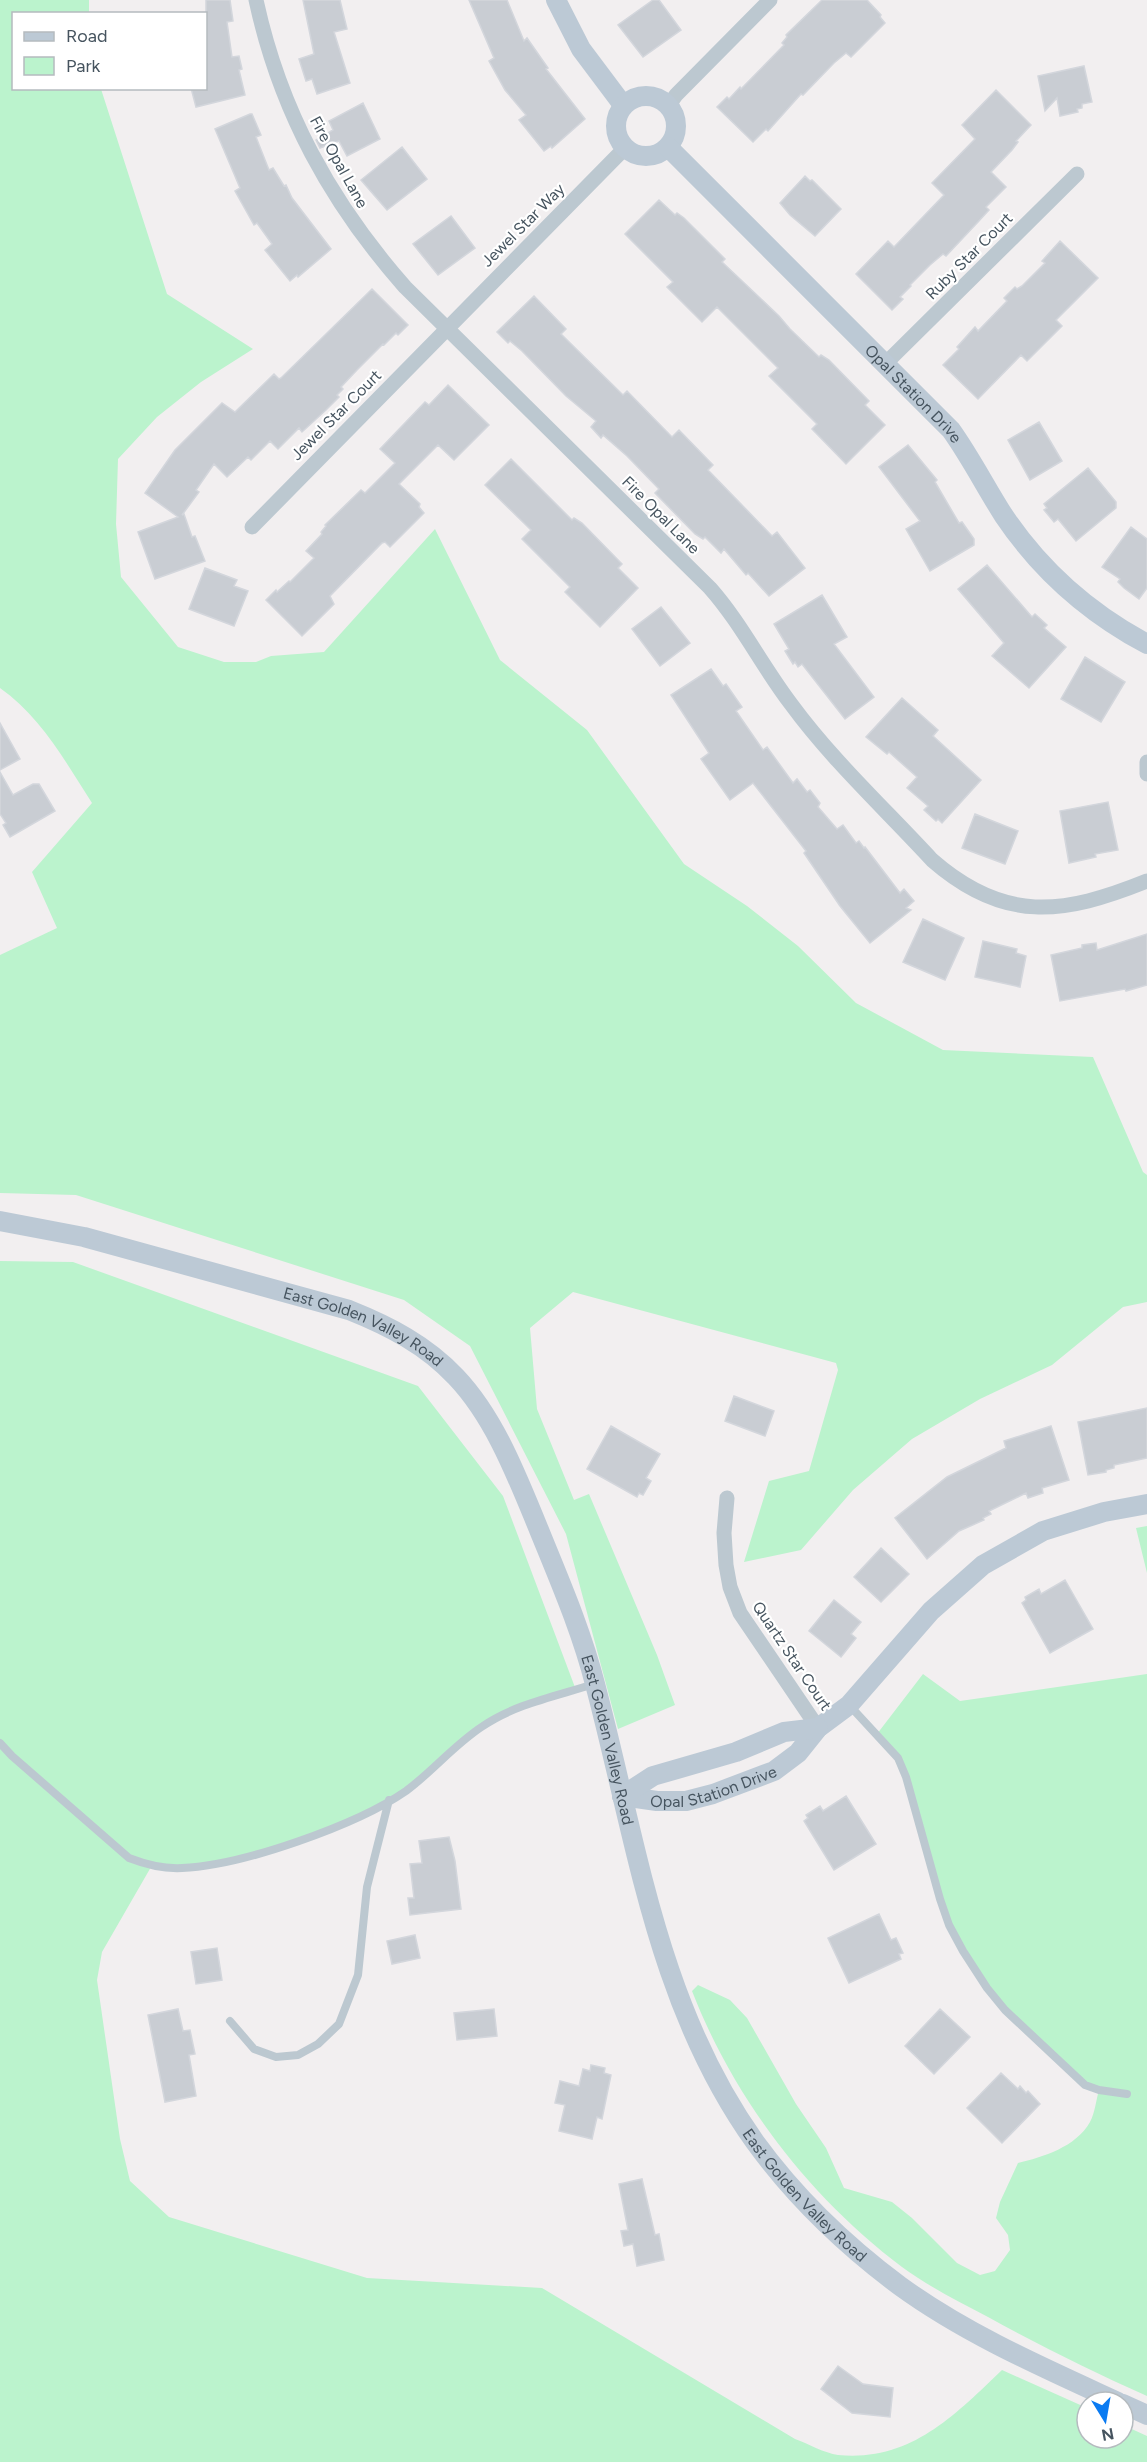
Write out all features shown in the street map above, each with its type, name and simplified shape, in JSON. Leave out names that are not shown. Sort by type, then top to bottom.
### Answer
[{"type":"street","name":"Fire Opal Lane","points":[[256,0],[262,28],[298,128],[346,214],[372,249],[405,287],[710,588],[729,609],[774,681],[815,734],[932,860],[953,878],[977,892],[1006,903],[1039,908],[1071,905],[1107,897],[1147,881]]},
{"type":"street","points":[[556,0],[582,49],[624,105]]},
{"type":"street","points":[[669,105],[676,95],[770,0]]},
{"type":"street","points":[[646,95],[659,98],[669,105],[676,116],[677,129],[668,147],[652,156],[640,155],[626,148],[620,141],[616,129],[617,116],[624,105],[634,98],[646,95]]},
{"type":"street","name":"Opal Station Drive","points":[[668,147],[951,430],[968,452],[1004,515],[1042,565],[1094,612],[1147,644]]},
{"type":"street","name":"Jewel Star Way","points":[[447,329],[626,148]]},
{"type":"street","name":"Ruby Star Court","points":[[886,363],[1077,174]]},
{"type":"street","name":"Jewel Star Court","points":[[252,527],[447,329]]},
{"type":"street","points":[[1147,762],[1147,774]]},
{"type":"street","name":"East Golden Valley Road","points":[[0,1221],[84,1238],[349,1310],[378,1322],[424,1347],[459,1380],[492,1428],[514,1470],[560,1580],[595,1684],[643,1887],[675,1989],[708,2065],[756,2143],[823,2221],[902,2287],[976,2332],[1092,2390]]},
{"type":"street","name":"Quartz Star Court","points":[[727,1498],[724,1533],[726,1565],[730,1587],[740,1613],[818,1728]]},
{"type":"street","name":"Opal Station Drive","points":[[622,1796],[657,1802],[686,1801],[724,1790],[774,1771],[798,1753],[818,1728],[849,1705],[930,1611],[983,1565],[1013,1546],[1062,1524],[1104,1512],[1147,1504]]},
{"type":"street","name":"Opal Station Drive","points":[[622,1796],[654,1776],[736,1752],[784,1732],[818,1728]]},
{"type":"lane","points":[[0,1743],[129,1858],[151,1867],[183,1868],[225,1862],[321,1833],[405,1792],[482,1726],[511,1711],[595,1684]]},
{"type":"lane","points":[[849,1705],[898,1758],[906,1777],[949,1925],[987,1989],[1005,2010],[1085,2085],[1099,2090],[1127,2094]]},
{"type":"lane","points":[[230,2021],[254,2049],[276,2057],[298,2055],[318,2043],[339,2024],[358,1975],[367,1887],[389,1800]]},
{"type":"green space","points":[[0,0],[89,0],[89,12],[12,12],[12,90],[101,90],[167,294],[253,349],[201,382],[157,417],[118,459],[116,524],[121,577],[178,647],[224,662],[256,662],[271,656],[324,652],[435,529],[500,660],[587,730],[684,864],[747,906],[798,946],[856,1003],[943,1050],[1093,1057],[1143,1172],[1147,1175],[1147,1302],[1123,1307],[1052,1365],[980,1399],[912,1439],[853,1490],[801,1550],[744,1562],[769,1481],[809,1471],[838,1370],[836,1363],[573,1292],[530,1328],[537,1409],[574,1500],[589,1494],[657,1655],[675,1705],[618,1729],[566,1534],[470,1346],[404,1300],[76,1195],[0,1193],[0,955],[57,928],[32,872],[92,803],[40,726],[28,712],[0,688]]},
{"type":"green space","points":[[0,1261],[73,1262],[418,1386],[503,1496],[576,1690],[539,1701],[482,1726],[405,1792],[321,1833],[225,1862],[151,1867],[102,1952],[97,1980],[120,2139],[130,2181],[169,2217],[367,2278],[542,2288],[795,2439],[833,2454],[864,2455],[887,2451],[909,2443],[948,2419],[1002,2370],[1075,2403],[1075,2450],[1135,2450],[1135,2430],[1147,2436],[1147,2462],[0,2462]]},
{"type":"green space","points":[[1147,1526],[1147,1573],[1136,1528]]},
{"type":"green space","points":[[923,1674],[960,1701],[1147,1674],[1147,2396],[1047,2348],[944,2294],[902,2267],[868,2239],[836,2210],[806,2177],[752,2107],[729,2070],[692,1991],[698,1985],[730,2000],[747,2018],[796,2104],[826,2148],[844,2188],[892,2202],[912,2218],[957,2263],[980,2275],[995,2271],[1010,2250],[1008,2235],[996,2218],[1000,2202],[1018,2163],[1058,2150],[1084,2131],[1092,2118],[1099,2090],[1085,2085],[1005,2010],[949,1925],[898,1758],[877,1734]]},
{"type":"building","points":[[206,0],[230,0],[233,21],[227,22],[232,57],[239,56],[242,69],[239,70],[245,95],[196,107],[192,90],[207,90]]},
{"type":"building","points":[[303,0],[340,0],[347,29],[334,32],[350,83],[317,94],[312,79],[306,81],[299,59],[314,54]]},
{"type":"building","points":[[469,0],[507,0],[524,41],[527,38],[548,68],[546,69],[585,119],[552,148],[551,146],[544,151],[519,120],[526,115],[505,90],[489,61],[494,58]]},
{"type":"building","points":[[653,0],[659,0],[681,30],[643,57],[618,25]]},
{"type":"building","points":[[822,0],[867,0],[885,23],[851,57],[846,53],[834,63],[803,95],[801,94],[768,131],[766,129],[753,142],[717,107],[727,97],[729,99],[740,87],[741,89],[784,45],[782,43],[786,35]]},
{"type":"building","points":[[1084,66],[1092,102],[1082,104],[1082,108],[1077,109],[1078,112],[1060,116],[1057,98],[1045,111],[1038,76]]},
{"type":"building","points":[[996,90],[1031,125],[991,172],[1006,187],[986,207],[989,210],[946,256],[943,254],[910,285],[900,297],[903,299],[892,310],[856,274],[888,241],[894,247],[944,195],[932,183],[975,139],[962,125]]},
{"type":"building","points":[[363,103],[380,139],[347,156],[339,141],[320,148],[316,140],[333,130],[329,121]]},
{"type":"building","points":[[250,114],[261,135],[256,137],[269,170],[273,168],[284,186],[286,185],[292,198],[331,249],[290,281],[265,250],[272,244],[257,223],[254,225],[235,191],[240,188],[215,129]]},
{"type":"building","points":[[402,147],[427,179],[387,210],[361,180]]},
{"type":"building","points":[[805,176],[841,209],[815,236],[790,215],[780,203]]},
{"type":"building","points":[[659,200],[675,215],[677,213],[684,218],[725,259],[722,262],[819,357],[821,355],[829,360],[869,401],[865,405],[885,425],[846,464],[812,429],[817,424],[769,376],[778,368],[717,307],[702,322],[667,287],[673,282],[625,234]]},
{"type":"building","points":[[451,216],[475,248],[438,275],[413,244]]},
{"type":"building","points":[[1060,241],[1098,278],[1056,320],[1062,326],[1027,361],[1021,355],[978,399],[943,365],[959,349],[957,347],[975,327],[978,331],[1007,301],[1004,298],[1015,287],[1017,289],[1022,286],[1045,263],[1042,261]]},
{"type":"building","points":[[372,289],[408,325],[398,335],[396,333],[383,344],[357,370],[341,387],[343,389],[337,395],[339,397],[302,432],[299,428],[278,449],[270,441],[251,460],[248,457],[227,477],[214,464],[196,490],[199,492],[182,515],[184,514],[192,537],[195,536],[205,561],[155,579],[138,532],[178,517],[145,493],[175,450],[222,403],[235,412],[274,374],[279,379],[281,378]]},
{"type":"building","points":[[534,296],[566,329],[561,334],[623,395],[627,391],[672,437],[679,430],[713,465],[708,470],[772,536],[777,532],[805,568],[769,596],[748,573],[746,575],[724,549],[721,553],[705,537],[703,539],[695,534],[655,493],[659,489],[627,456],[603,435],[601,438],[591,427],[596,421],[566,396],[522,351],[510,341],[508,343],[497,332]]},
{"type":"building","points":[[448,385],[489,425],[454,460],[438,445],[399,484],[420,504],[419,507],[424,513],[390,547],[385,542],[382,543],[330,596],[334,604],[302,636],[266,600],[276,590],[277,592],[290,582],[314,558],[306,551],[322,534],[325,525],[361,490],[365,493],[395,463],[380,449],[425,402],[429,405]]},
{"type":"building","points":[[1039,422],[1062,461],[1030,480],[1008,440]]},
{"type":"building","points":[[908,445],[937,480],[935,482],[959,523],[962,522],[974,539],[974,545],[930,571],[906,529],[920,521],[879,467]]},
{"type":"building","points":[[511,459],[572,520],[574,518],[582,523],[622,564],[618,568],[638,588],[600,627],[565,592],[570,587],[522,539],[531,530],[485,485]]},
{"type":"building","points":[[1088,468],[1116,502],[1116,508],[1076,541],[1058,519],[1054,522],[1044,510],[1047,508],[1044,504]]},
{"type":"building","points":[[1131,527],[1147,539],[1147,588],[1139,599],[1118,582],[1120,579],[1102,567]]},
{"type":"building","points":[[987,565],[1032,617],[1035,614],[1047,625],[1044,628],[1066,647],[1029,688],[992,656],[1004,643],[958,589]]},
{"type":"building","points":[[205,568],[237,580],[234,586],[248,591],[234,626],[189,609]]},
{"type":"building","points":[[822,595],[847,637],[834,644],[874,697],[845,719],[802,664],[798,667],[795,662],[793,664],[785,651],[789,649],[774,624]]},
{"type":"building","points":[[661,607],[690,643],[660,666],[632,629]]},
{"type":"building","points":[[1085,657],[1125,682],[1101,722],[1061,699]]},
{"type":"building","points":[[711,669],[723,686],[726,684],[742,707],[736,711],[763,750],[767,747],[793,783],[797,779],[807,792],[810,790],[820,803],[818,807],[837,829],[843,825],[856,843],[859,841],[865,847],[900,893],[904,889],[914,901],[906,908],[911,910],[870,943],[840,906],[804,853],[806,851],[753,783],[730,800],[701,759],[709,753],[671,695]]},
{"type":"building","points":[[902,698],[938,730],[933,736],[981,780],[942,823],[938,819],[936,821],[924,810],[928,806],[907,788],[917,777],[889,752],[887,754],[866,737]]},
{"type":"building","points":[[0,723],[20,759],[0,770]]},
{"type":"building","points":[[0,772],[13,795],[33,784],[39,784],[55,811],[10,837],[3,825],[6,823],[0,814]]},
{"type":"building","points":[[1108,802],[1118,850],[1095,854],[1096,857],[1069,863],[1060,811]]},
{"type":"building","points":[[975,814],[1018,831],[1005,864],[962,848]]},
{"type":"building","points":[[923,919],[964,938],[945,980],[903,962]]},
{"type":"building","points":[[1147,934],[1147,985],[1126,991],[1125,989],[1060,1001],[1051,955],[1096,943],[1097,950]]},
{"type":"building","points":[[983,941],[1017,949],[1016,953],[1026,956],[1020,987],[975,977]]},
{"type":"building","points":[[734,1396],[774,1411],[765,1436],[725,1421]]},
{"type":"building","points":[[1147,1408],[1147,1458],[1114,1465],[1114,1468],[1106,1472],[1088,1475],[1078,1422]]},
{"type":"building","points":[[611,1426],[660,1454],[646,1478],[651,1481],[643,1495],[639,1493],[637,1497],[587,1469]]},
{"type":"building","points":[[1051,1426],[1069,1480],[1042,1488],[1043,1493],[1028,1498],[1026,1493],[989,1511],[991,1514],[983,1518],[984,1520],[959,1531],[927,1559],[895,1518],[947,1477],[1006,1448],[1004,1441]]},
{"type":"building","points":[[881,1548],[909,1574],[881,1602],[854,1577]]},
{"type":"building","points":[[1065,1580],[1093,1629],[1050,1653],[1022,1603],[1026,1600],[1025,1597],[1039,1589],[1041,1594]]},
{"type":"building","points":[[834,1600],[861,1622],[851,1634],[856,1638],[841,1657],[809,1631]]},
{"type":"building","points":[[846,1796],[876,1844],[834,1870],[804,1821],[808,1818],[806,1815],[820,1806],[823,1811]]},
{"type":"building","points":[[449,1837],[455,1861],[461,1909],[410,1915],[408,1898],[414,1898],[410,1864],[422,1863],[419,1841]]},
{"type":"building","points":[[879,1914],[891,1940],[896,1938],[903,1953],[899,1954],[901,1959],[849,1983],[828,1938]]},
{"type":"building","points":[[415,1935],[420,1958],[392,1964],[387,1941]]},
{"type":"building","points":[[217,1948],[222,1980],[196,1984],[191,1952]]},
{"type":"building","points":[[178,2009],[183,2031],[190,2030],[195,2054],[189,2055],[196,2096],[165,2102],[148,2015]]},
{"type":"building","points":[[494,2009],[497,2036],[457,2040],[454,2013]]},
{"type":"building","points":[[940,2009],[970,2037],[934,2074],[905,2046]]},
{"type":"building","points":[[591,2065],[605,2068],[604,2073],[611,2075],[602,2119],[597,2117],[592,2139],[559,2131],[565,2105],[555,2103],[560,2081],[579,2086],[583,2069],[590,2071]]},
{"type":"building","points":[[1001,2073],[1018,2089],[1020,2086],[1026,2093],[1028,2091],[1040,2104],[1002,2143],[967,2108]]},
{"type":"building","points":[[642,2179],[655,2235],[659,2234],[664,2260],[637,2266],[633,2244],[624,2246],[621,2231],[628,2230],[619,2184]]},
{"type":"building","points":[[838,2366],[863,2384],[893,2388],[890,2417],[852,2413],[821,2389]]}]
